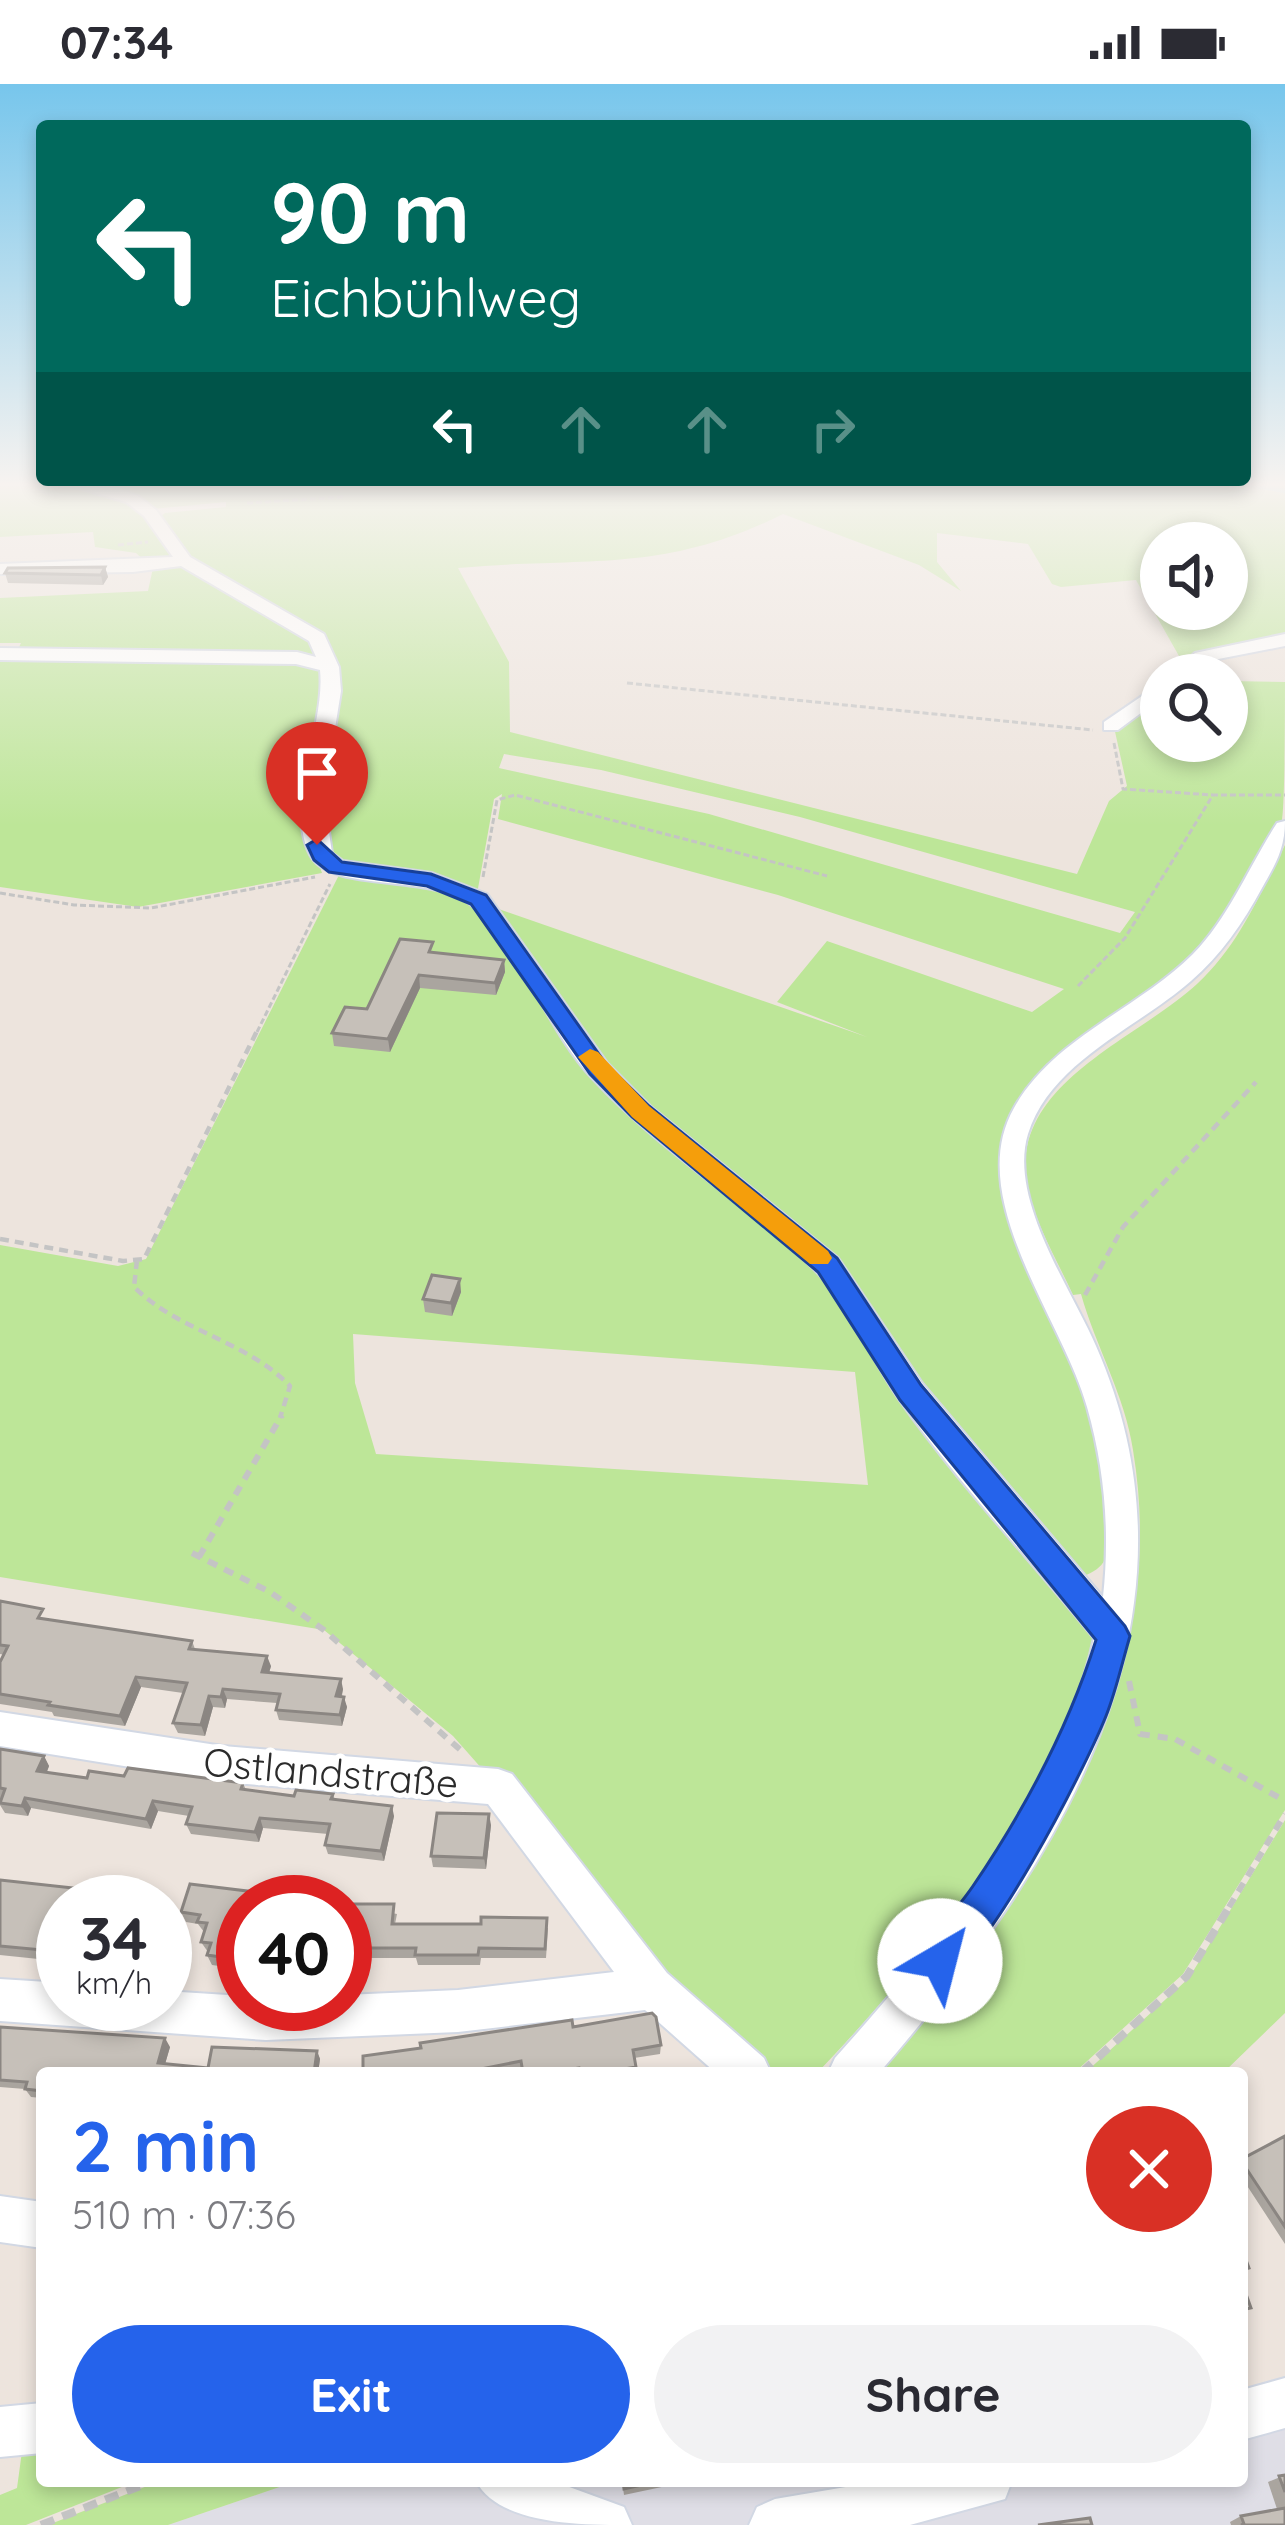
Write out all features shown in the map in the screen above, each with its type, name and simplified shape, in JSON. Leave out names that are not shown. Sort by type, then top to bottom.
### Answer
[{"type":"street","points":[[252,598],[317,638],[330,667],[335,689],[310,803],[322,856],[337,867],[431,880],[479,899],[598,1069],[640,1112],[828,1265],[910,1392],[1114,1636]]},
{"type":"street","points":[[1217,654],[1285,640]]},
{"type":"street","points":[[0,654],[297,658],[330,667]]},
{"type":"street","points":[[1111,727],[1140,705]]},
{"type":"street","points":[[855,2067],[986,1900],[1053,1791],[1090,1714],[1122,1594],[1120,1486],[1090,1366],[1014,1194],[1011,1149],[1015,1132],[1042,1084],[1175,986],[1218,939],[1285,829]]},
{"type":"street","name":"Ostlandstraße","points":[[0,1730],[224,1764],[497,1786],[652,1988],[742,2067]]},
{"type":"street","points":[[0,2000],[266,2020],[458,2012],[652,1988]]},
{"type":"street","points":[[0,2219],[36,2224]]},
{"type":"street","points":[[1248,2413],[1285,2403]]},
{"type":"street","points":[[0,2432],[36,2429]]},
{"type":"street","points":[[512,2487],[544,2504],[606,2525]]},
{"type":"street","points":[[775,2525],[855,2519],[965,2487]]},
{"type":"path","points":[[627,682],[755,699],[900,708],[1043,728],[1088,731],[1111,727],[1123,789],[1285,795]]},
{"type":"path","points":[[479,899],[497,800],[504,795],[621,819],[827,876]]},
{"type":"path","points":[[1078,986],[1126,938],[1214,795]]},
{"type":"path","points":[[0,893],[95,907],[151,908],[323,875],[337,867]]},
{"type":"path","points":[[0,1239],[144,1259],[337,867]]},
{"type":"path","points":[[1071,1321],[1123,1227],[1256,1082]]},
{"type":"path","points":[[137,1260],[134,1287],[151,1304],[274,1369],[290,1385],[286,1406],[195,1555],[270,1592],[324,1630],[448,1736],[497,1786]]},
{"type":"path","points":[[1114,1636],[1122,1649],[1140,1734],[1175,1739],[1285,1801]]},
{"type":"path","points":[[1088,2067],[1187,1976],[1285,1814]]},
{"type":"path","points":[[41,2525],[138,2487]]},
{"type":"shaded area","points":[[1285,2403],[1285,2525],[168,2525],[279,2487],[850,2487],[854,2512],[964,2487],[1248,2487],[1248,2413]]},
{"type":"green space","points":[[0,598],[246,598],[293,624],[319,652],[307,657],[18,649],[21,643],[0,643]]},
{"type":"green space","points":[[249,598],[474,598],[509,662],[510,732],[1077,874],[1109,801],[1127,786],[1114,727],[1140,708],[1140,762],[1248,762],[1248,681],[1285,682],[1282,820],[1251,878],[1183,964],[1056,1060],[1030,1088],[1010,1119],[1001,1155],[1004,1196],[1068,1337],[1095,1429],[1109,1517],[1109,1541],[1099,1567],[1084,1576],[909,1370],[832,1262],[603,1067],[493,907],[867,1037],[777,1002],[827,941],[1032,1012],[1064,989],[778,895],[498,819],[502,794],[494,799],[477,894],[335,860],[317,833],[331,652]],"holes":[[[504,754],[601,770],[800,817],[1135,912],[1120,933],[709,814],[499,768]]]},
{"type":"green space","points":[[1248,598],[1285,598],[1285,639],[1178,654],[1164,630],[1248,630]]},
{"type":"green space","points":[[0,656],[275,660],[325,669],[309,836],[322,873],[138,907],[0,887]]},
{"type":"green space","points":[[1285,845],[1285,1810],[1183,1974],[1081,2067],[883,2067],[984,1931],[1074,1786],[1108,1709],[1131,1628],[1140,1542],[1129,1430],[1081,1294],[1073,1295],[1035,1212],[1027,1184],[1027,1149],[1038,1118],[1057,1091],[1197,984],[1247,918]]},
{"type":"green space","points":[[357,874],[454,890],[495,923],[590,1069],[819,1266],[1103,1634],[1052,1755],[984,1869],[905,1975],[822,2067],[763,2067],[711,2028],[453,1736],[324,1630],[0,1577],[0,1245],[118,1266],[146,1259],[339,875]],"holes":[[[353,1334],[855,1372],[868,1485],[376,1454],[355,1383]]]},
{"type":"green space","points":[[1285,1820],[1285,2013],[1229,2067],[1092,2067],[1189,1978]]},
{"type":"green space","points":[[36,2443],[36,2487],[122,2487],[26,2525],[0,2525],[0,2495],[17,2488],[23,2444]]},
{"type":"green space","points":[[145,2487],[279,2487],[168,2525],[48,2525]]},
{"type":"building","points":[[400,939],[433,942],[429,952],[504,960],[495,983],[419,975],[388,1039],[332,1033],[345,1007],[367,1009]]},
{"type":"building","points":[[432,1275],[460,1279],[451,1303],[423,1299]]},
{"type":"building","points":[[0,1601],[43,1609],[38,1618],[192,1641],[189,1649],[267,1656],[262,1672],[341,1679],[336,1696],[344,1697],[340,1715],[276,1710],[280,1694],[223,1689],[221,1697],[209,1696],[201,1725],[173,1723],[187,1683],[136,1677],[120,1716],[0,1694],[0,1662],[8,1646],[0,1645]]},
{"type":"building","points":[[0,1749],[44,1756],[37,1771],[87,1778],[89,1771],[124,1776],[128,1768],[243,1783],[241,1789],[294,1796],[296,1790],[333,1794],[331,1799],[392,1806],[381,1851],[325,1845],[330,1824],[260,1818],[255,1832],[186,1824],[192,1807],[153,1801],[146,1819],[25,1798],[22,1806],[0,1803],[5,1789],[0,1788]]},
{"type":"building","points":[[437,1813],[489,1814],[484,1858],[431,1856]]},
{"type":"building","points":[[0,1880],[36,1884],[36,1949],[0,1946]]},
{"type":"building","points":[[192,1884],[216,1887],[216,1956],[207,1955],[211,1943],[201,1942],[207,1923],[197,1922],[200,1915],[192,1914]]},
{"type":"building","points":[[372,1904],[394,1904],[392,1924],[547,1918],[545,1949],[479,1948],[478,1955],[415,1955],[416,1948],[372,1948]]},
{"type":"building","points":[[652,2013],[661,2045],[633,2050],[636,2067],[522,2067],[521,2061],[491,2067],[363,2067],[363,2056],[421,2048],[420,2043],[572,2020],[573,2027]]},
{"type":"building","points":[[0,2027],[165,2038],[158,2063],[198,2067],[36,2067],[36,2090],[25,2089],[27,2082],[0,2080]]},
{"type":"building","points":[[212,2047],[317,2051],[315,2067],[208,2067]]},
{"type":"building","points":[[1285,2136],[1285,2227],[1248,2171],[1248,2156]]},
{"type":"building","points":[[1285,2508],[1285,2525],[1241,2525],[1241,2516]]},
{"type":"building","points":[[1090,2518],[1092,2525],[1038,2525]]},
{"type":"slow traffic","points":[[590,1057],[640,1112],[819,1258]]},
{"type":"route","points":[[317,845],[328,863],[337,867],[431,880],[479,899],[598,1069],[640,1112],[828,1265],[910,1392],[1114,1636],[1090,1714],[1053,1791],[986,1900],[940,1961]]}]
